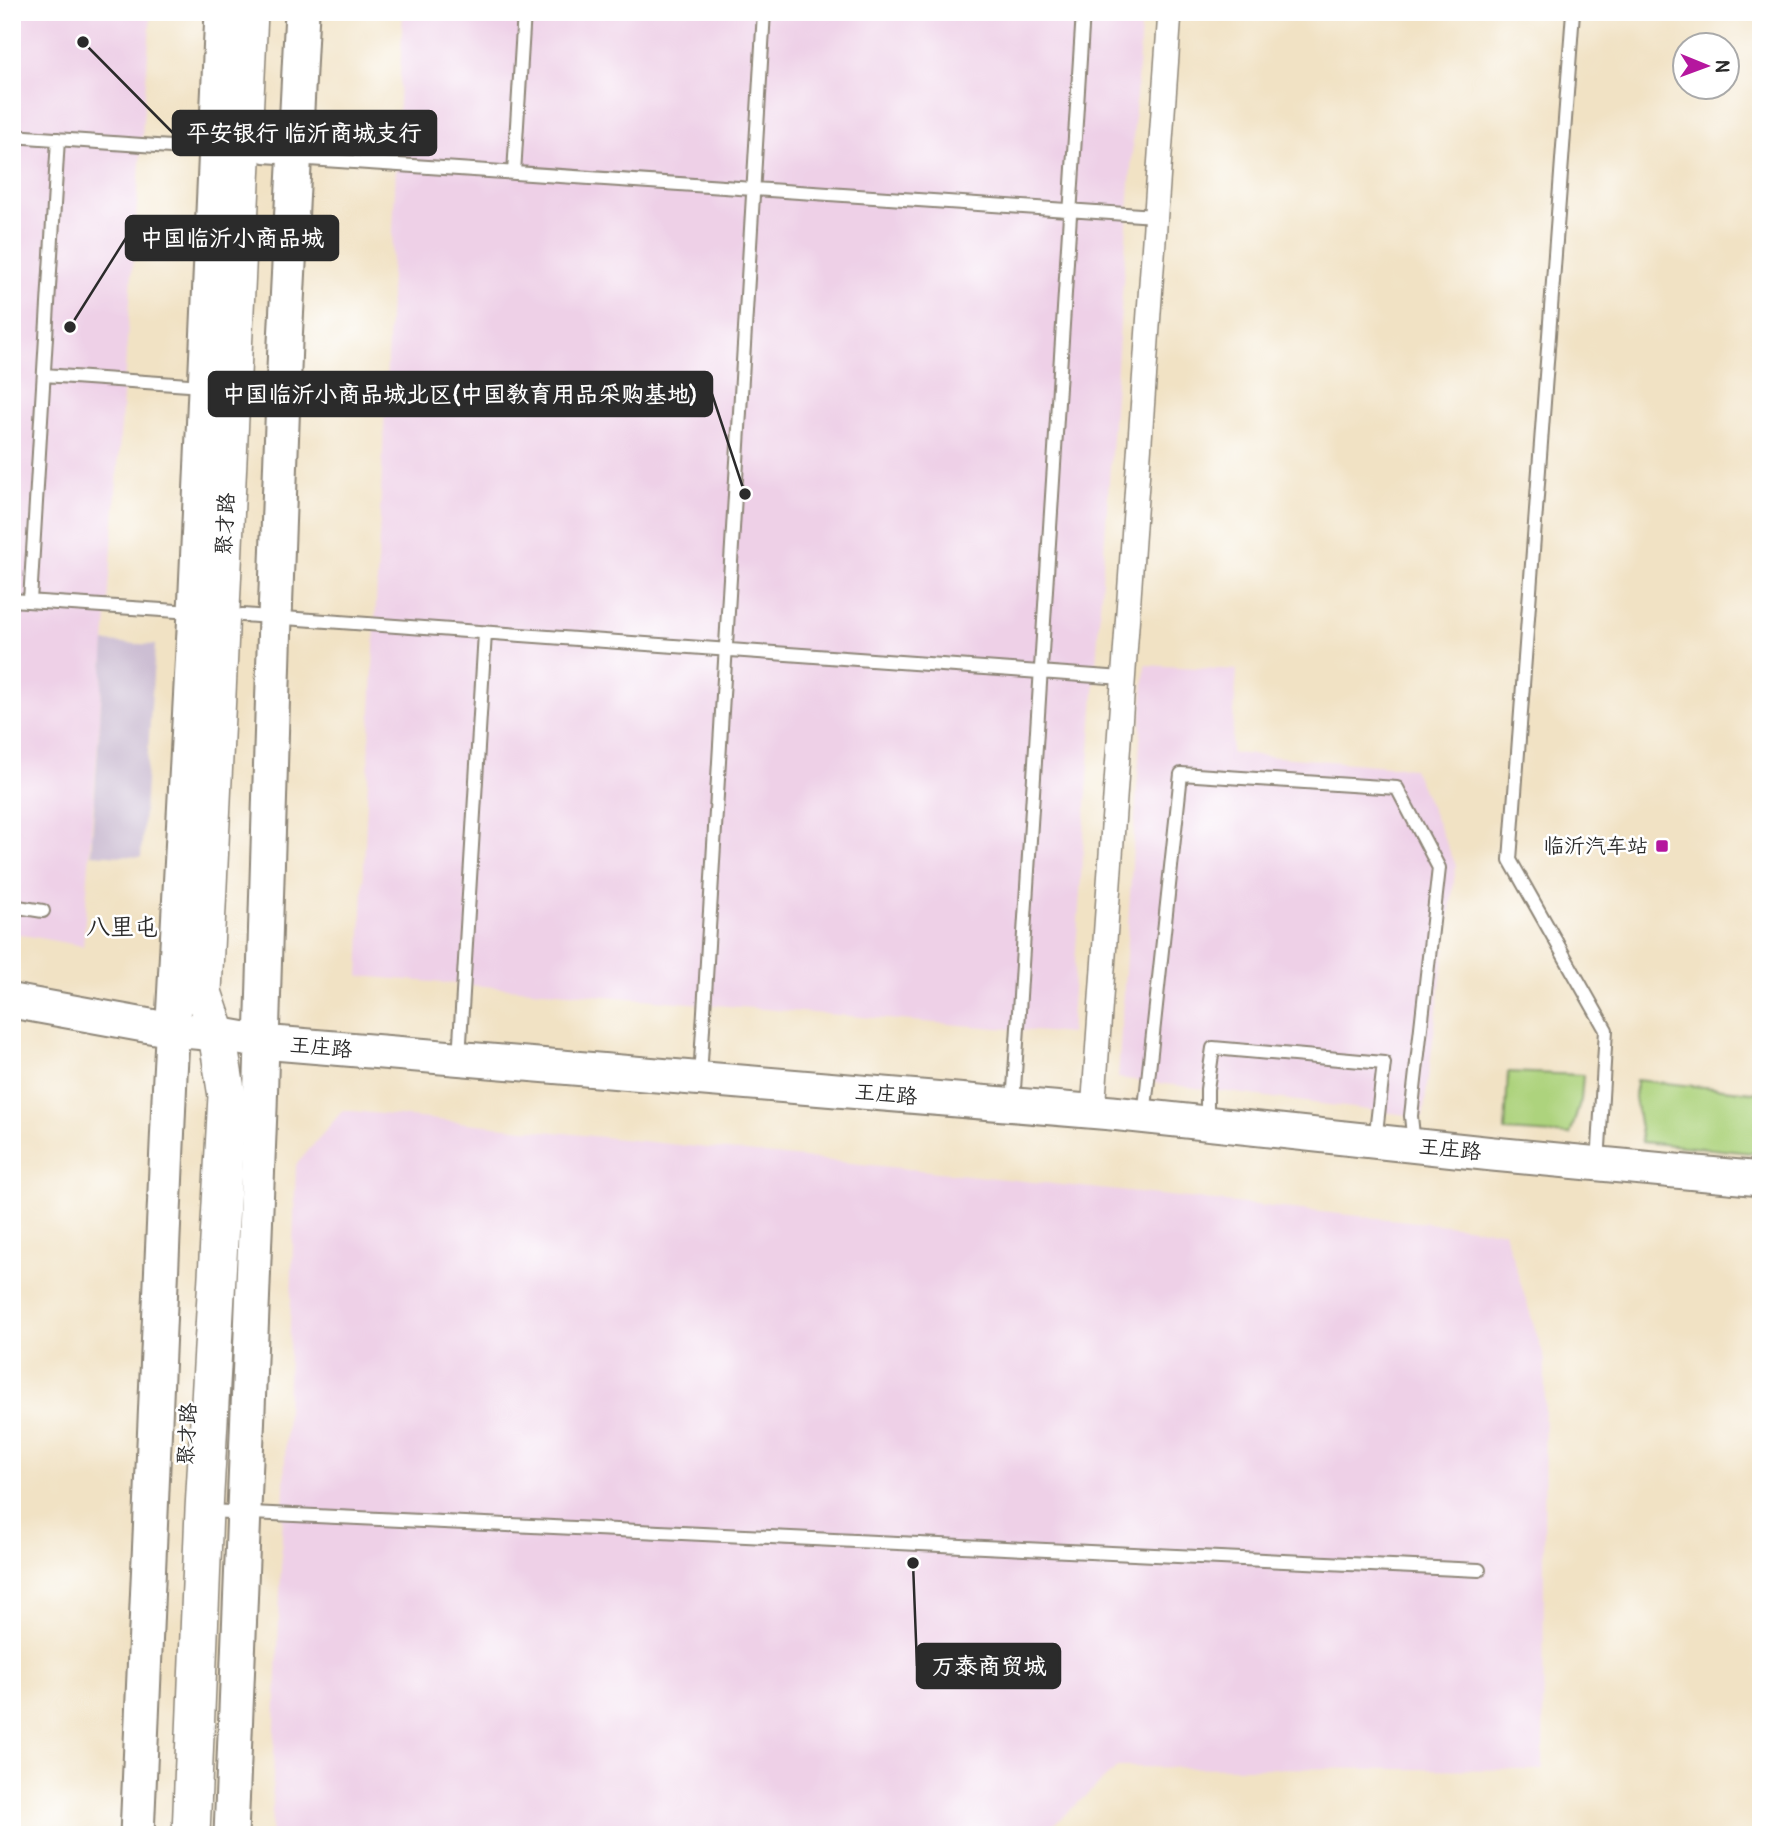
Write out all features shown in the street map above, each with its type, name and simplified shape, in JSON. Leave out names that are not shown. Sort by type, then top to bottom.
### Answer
[{"type":"main road","name":"聚才路","points":[[191,1835],[204,1510],[227,1096],[217,1034],[203,992],[233,615],[254,154],[249,12]]},
{"type":"main road","name":"聚才路","points":[[233,615],[218,387],[254,154],[271,12]]},
{"type":"main road","name":"聚才路","points":[[169,1835],[205,1088],[217,1034]]},
{"type":"street","points":[[222,12],[254,154]]},
{"type":"street","points":[[254,154],[302,12]]},
{"type":"street","points":[[1093,1112],[1170,12]]},
{"type":"street","points":[[137,1835],[172,1030],[233,615]]},
{"type":"street","points":[[231,1835],[262,1042],[233,615]]},
{"type":"street","name":"王庄路","points":[[12,1001],[172,1030],[262,1042],[1093,1112],[1761,1179]]},
{"type":"lane","points":[[513,173],[524,12]]},
{"type":"lane","points":[[700,1079],[764,12]]},
{"type":"lane","points":[[1013,1105],[1083,12]]},
{"type":"lane","points":[[1573,12],[1510,860],[1606,1030],[1598,1164]]},
{"type":"lane","points":[[12,136],[1155,216]]},
{"type":"lane","points":[[30,601],[58,139]]},
{"type":"lane","points":[[44,375],[218,387]]},
{"type":"lane","points":[[12,600],[1123,678]]},
{"type":"lane","points":[[459,1058],[485,633]]},
{"type":"lane","points":[[1144,1117],[1181,774],[1397,788],[1439,867],[1410,1116],[1414,1146]]},
{"type":"lane","points":[[12,906],[43,911]]},
{"type":"lane","points":[[1207,1124],[1207,1089],[1213,1048],[1384,1063],[1375,1142]]},
{"type":"lane","points":[[204,1510],[1479,1570]]},
{"type":"shaded area","points":[[12,12],[151,12],[83,946],[12,933]]},
{"type":"shaded area","points":[[403,12],[1142,12],[1070,1034],[359,976]]},
{"type":"shaded area","points":[[105,642],[155,645],[141,857],[91,854]]},
{"type":"shaded area","points":[[1145,665],[1237,670],[1231,753],[1413,768],[1456,865],[1423,1117],[1118,1078]]},
{"type":"shaded area","points":[[343,1110],[1504,1231],[1545,1360],[1543,1770],[1118,1767],[1042,1835],[271,1835],[296,1165]]},
{"type":"green space","points":[[1508,1072],[1583,1075],[1581,1100],[1570,1135],[1505,1131]]},
{"type":"green space","points":[[1636,1080],[1761,1093],[1761,1154],[1642,1142],[1635,1098]]},
{"type":"place","name":"平安银行 临沂商城支行","points":[[83,42]]},
{"type":"place","name":"中国临沂小商品城","points":[[70,327]]},
{"type":"place","name":"中国临沂小商品城北区(中国教育用品采购基地)","points":[[745,494]]},
{"type":"place","name":"临沂汽车站","points":[[1662,846]]},
{"type":"place","name":"万泰商贸城","points":[[913,1563]]},
{"type":"district","name":"八里屯","points":[[122,927]]}]
